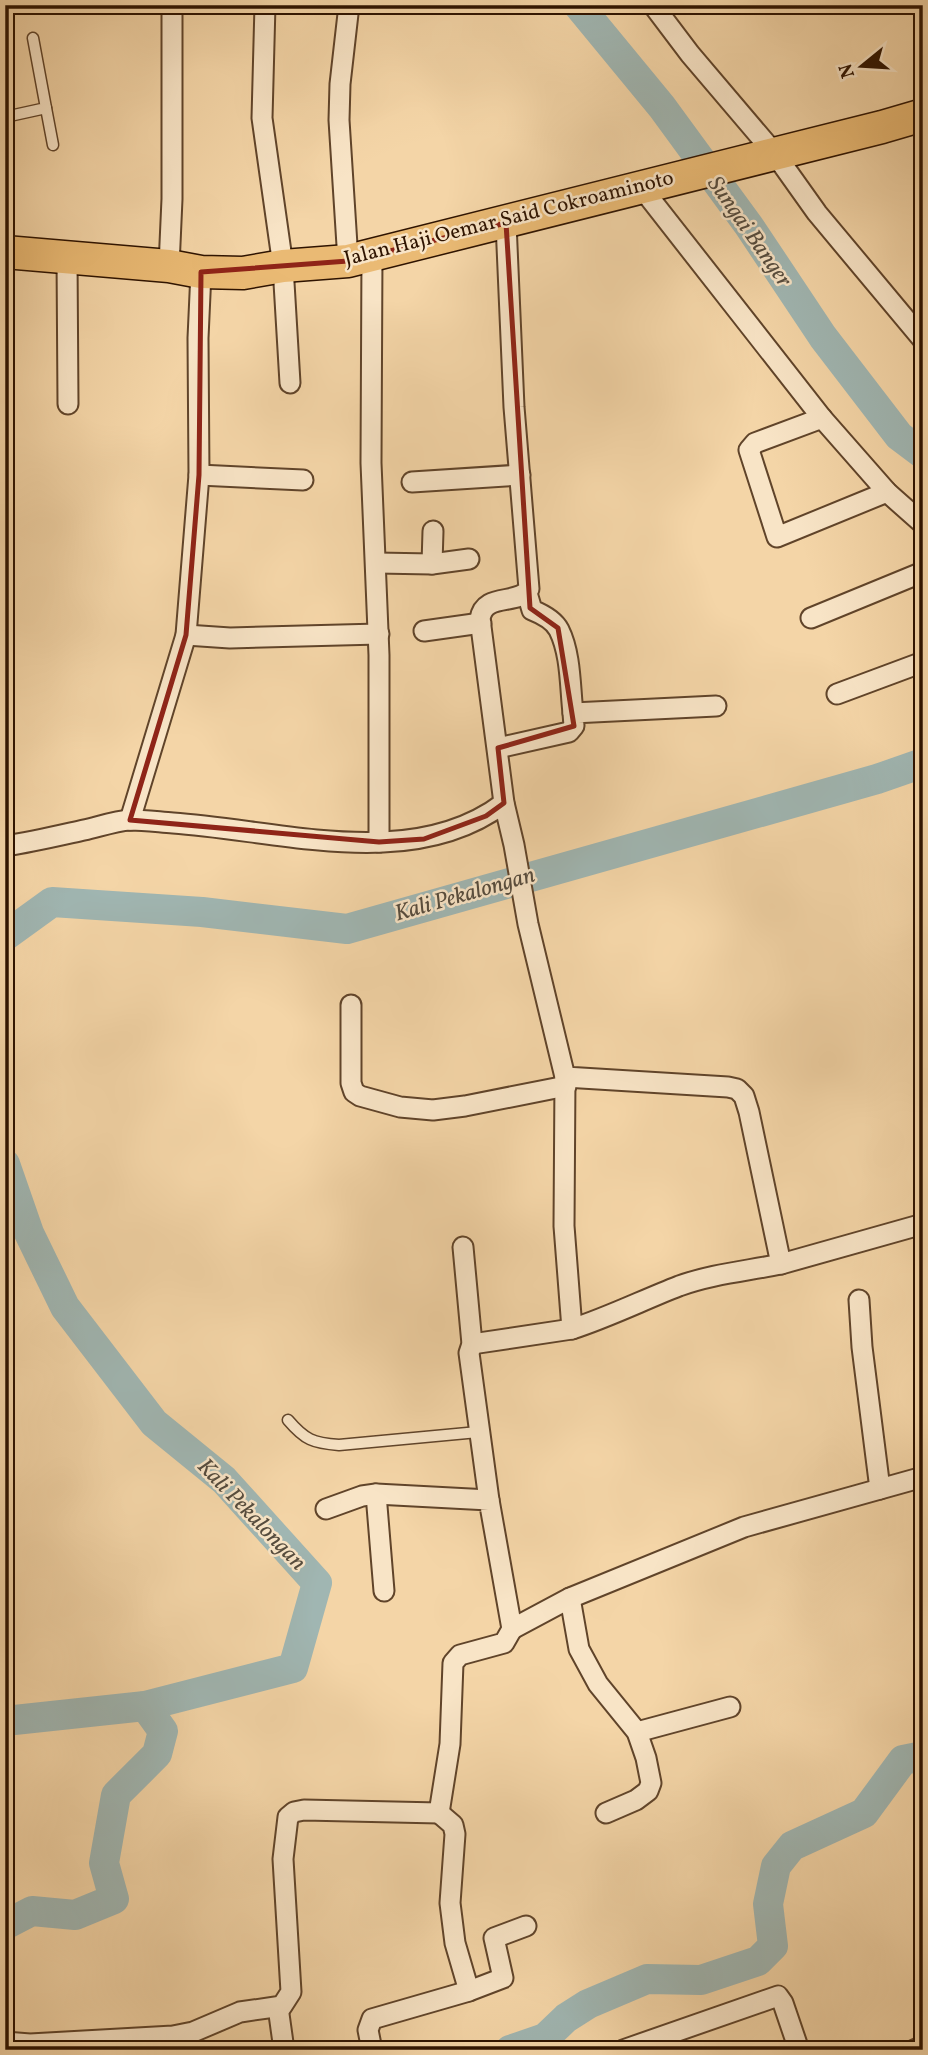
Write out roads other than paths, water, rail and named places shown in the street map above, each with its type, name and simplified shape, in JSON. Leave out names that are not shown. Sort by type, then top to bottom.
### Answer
[{"type":"main road","name":"Jalan Haji Oemar Said Cokroaminoto","points":[[5,252],[169,266],[201,272],[243,273],[360,257],[506,223],[923,115]]},
{"type":"street","points":[[169,266],[173,199],[172,5]]},
{"type":"street","points":[[265,5],[262,118],[283,267],[290,383]]},
{"type":"street","points":[[349,5],[340,84],[339,120],[360,257],[377,564],[379,842]]},
{"type":"street","points":[[653,5],[761,157],[817,213],[923,340]]},
{"type":"street","points":[[641,187],[822,418],[887,492],[923,524]]},
{"type":"street","points":[[498,748],[569,732],[574,728],[565,649],[558,628],[532,610],[527,593],[529,584],[514,407],[506,223]]},
{"type":"street","points":[[67,257],[68,404]]},
{"type":"street","points":[[130,820],[186,635],[199,475],[198,338],[201,272]]},
{"type":"street","points":[[822,418],[755,443],[750,450],[777,537],[887,492]]},
{"type":"street","points":[[199,475],[303,480]]},
{"type":"street","points":[[412,482],[520,475]]},
{"type":"street","points":[[432,564],[433,531]]},
{"type":"street","points":[[377,564],[432,564],[469,559]]},
{"type":"street","points":[[811,618],[923,572]]},
{"type":"street","points":[[527,593],[488,604],[481,611],[481,623],[504,803],[528,924],[565,1081],[564,1226],[572,1329]]},
{"type":"street","points":[[424,631],[481,623]]},
{"type":"street","points":[[186,635],[289,638],[323,634],[379,634]]},
{"type":"street","points":[[837,694],[923,662]]},
{"type":"street","points":[[573,713],[716,706]]},
{"type":"street","points":[[5,846],[130,820],[189,824],[300,838],[379,842],[424,839],[470,824],[504,803]]},
{"type":"street","points":[[351,1005],[351,1083],[354,1092],[400,1107],[433,1110],[465,1106],[565,1081],[653,1080],[680,1085],[706,1084],[737,1088],[744,1096],[749,1112],[781,1264]]},
{"type":"street","points":[[472,1344],[572,1329],[618,1314],[680,1286],[727,1273],[781,1264],[923,1224]]},
{"type":"street","points":[[463,1247],[472,1344],[469,1353],[478,1432],[512,1629]]},
{"type":"street","points":[[859,1300],[862,1347],[880,1489]]},
{"type":"street","points":[[439,1813],[450,1744],[453,1663],[460,1655],[504,1643],[512,1629],[570,1598],[744,1527],[923,1477]]},
{"type":"street","points":[[326,1509],[376,1493],[489,1500]]},
{"type":"street","points":[[376,1493],[384,1591]]},
{"type":"street","points":[[570,1598],[579,1649],[590,1671],[620,1714],[637,1732],[651,1783],[649,1791],[636,1800],[606,1813]]},
{"type":"street","points":[[637,1732],[730,1707]]},
{"type":"street","points":[[5,2042],[30,2044],[173,2036],[193,2032],[240,2012],[278,2007],[285,2003],[291,1992],[283,1859],[288,1817],[294,1812],[304,1810],[439,1813],[447,1818],[456,1834],[450,1903],[455,1943],[469,1991]]},
{"type":"street","points":[[372,2050],[368,2030],[372,2019],[469,1991],[503,1978],[495,1938],[526,1926]]},
{"type":"street","points":[[623,2050],[778,1996],[783,2003],[799,2050]]},
{"type":"street","points":[[278,2007],[284,2050]]},
{"type":"street","points":[[914,2050],[923,2046]]},
{"type":"lane","points":[[33,38],[53,145]]},
{"type":"lane","points":[[5,117],[46,108]]},
{"type":"lane","points":[[288,1420],[301,1436],[311,1441],[339,1445],[478,1432]]},
{"type":"waterway","name":"Sungai Banger","points":[[578,5],[662,107],[749,226],[823,337],[899,436],[923,454]]},
{"type":"waterway","name":"Kali Pekalongan","points":[[5,936],[52,902],[202,912],[347,929],[877,779],[923,763]]},
{"type":"waterway","name":"Kali Pekalongan","points":[[5,1164],[29,1233],[65,1307],[154,1423],[224,1480],[317,1583],[293,1668],[145,1706],[5,1721]]},
{"type":"waterway","points":[[5,1925],[32,1911],[75,1915],[114,1899],[104,1863],[116,1795],[157,1754],[163,1731],[145,1706]]},
{"type":"waterway","points":[[510,2050],[545,2038],[566,2018],[588,2004],[647,1979],[701,1980],[758,1961],[773,1946],[768,1904],[776,1866],[792,1846],[864,1813],[903,1760],[923,1756]]}]
